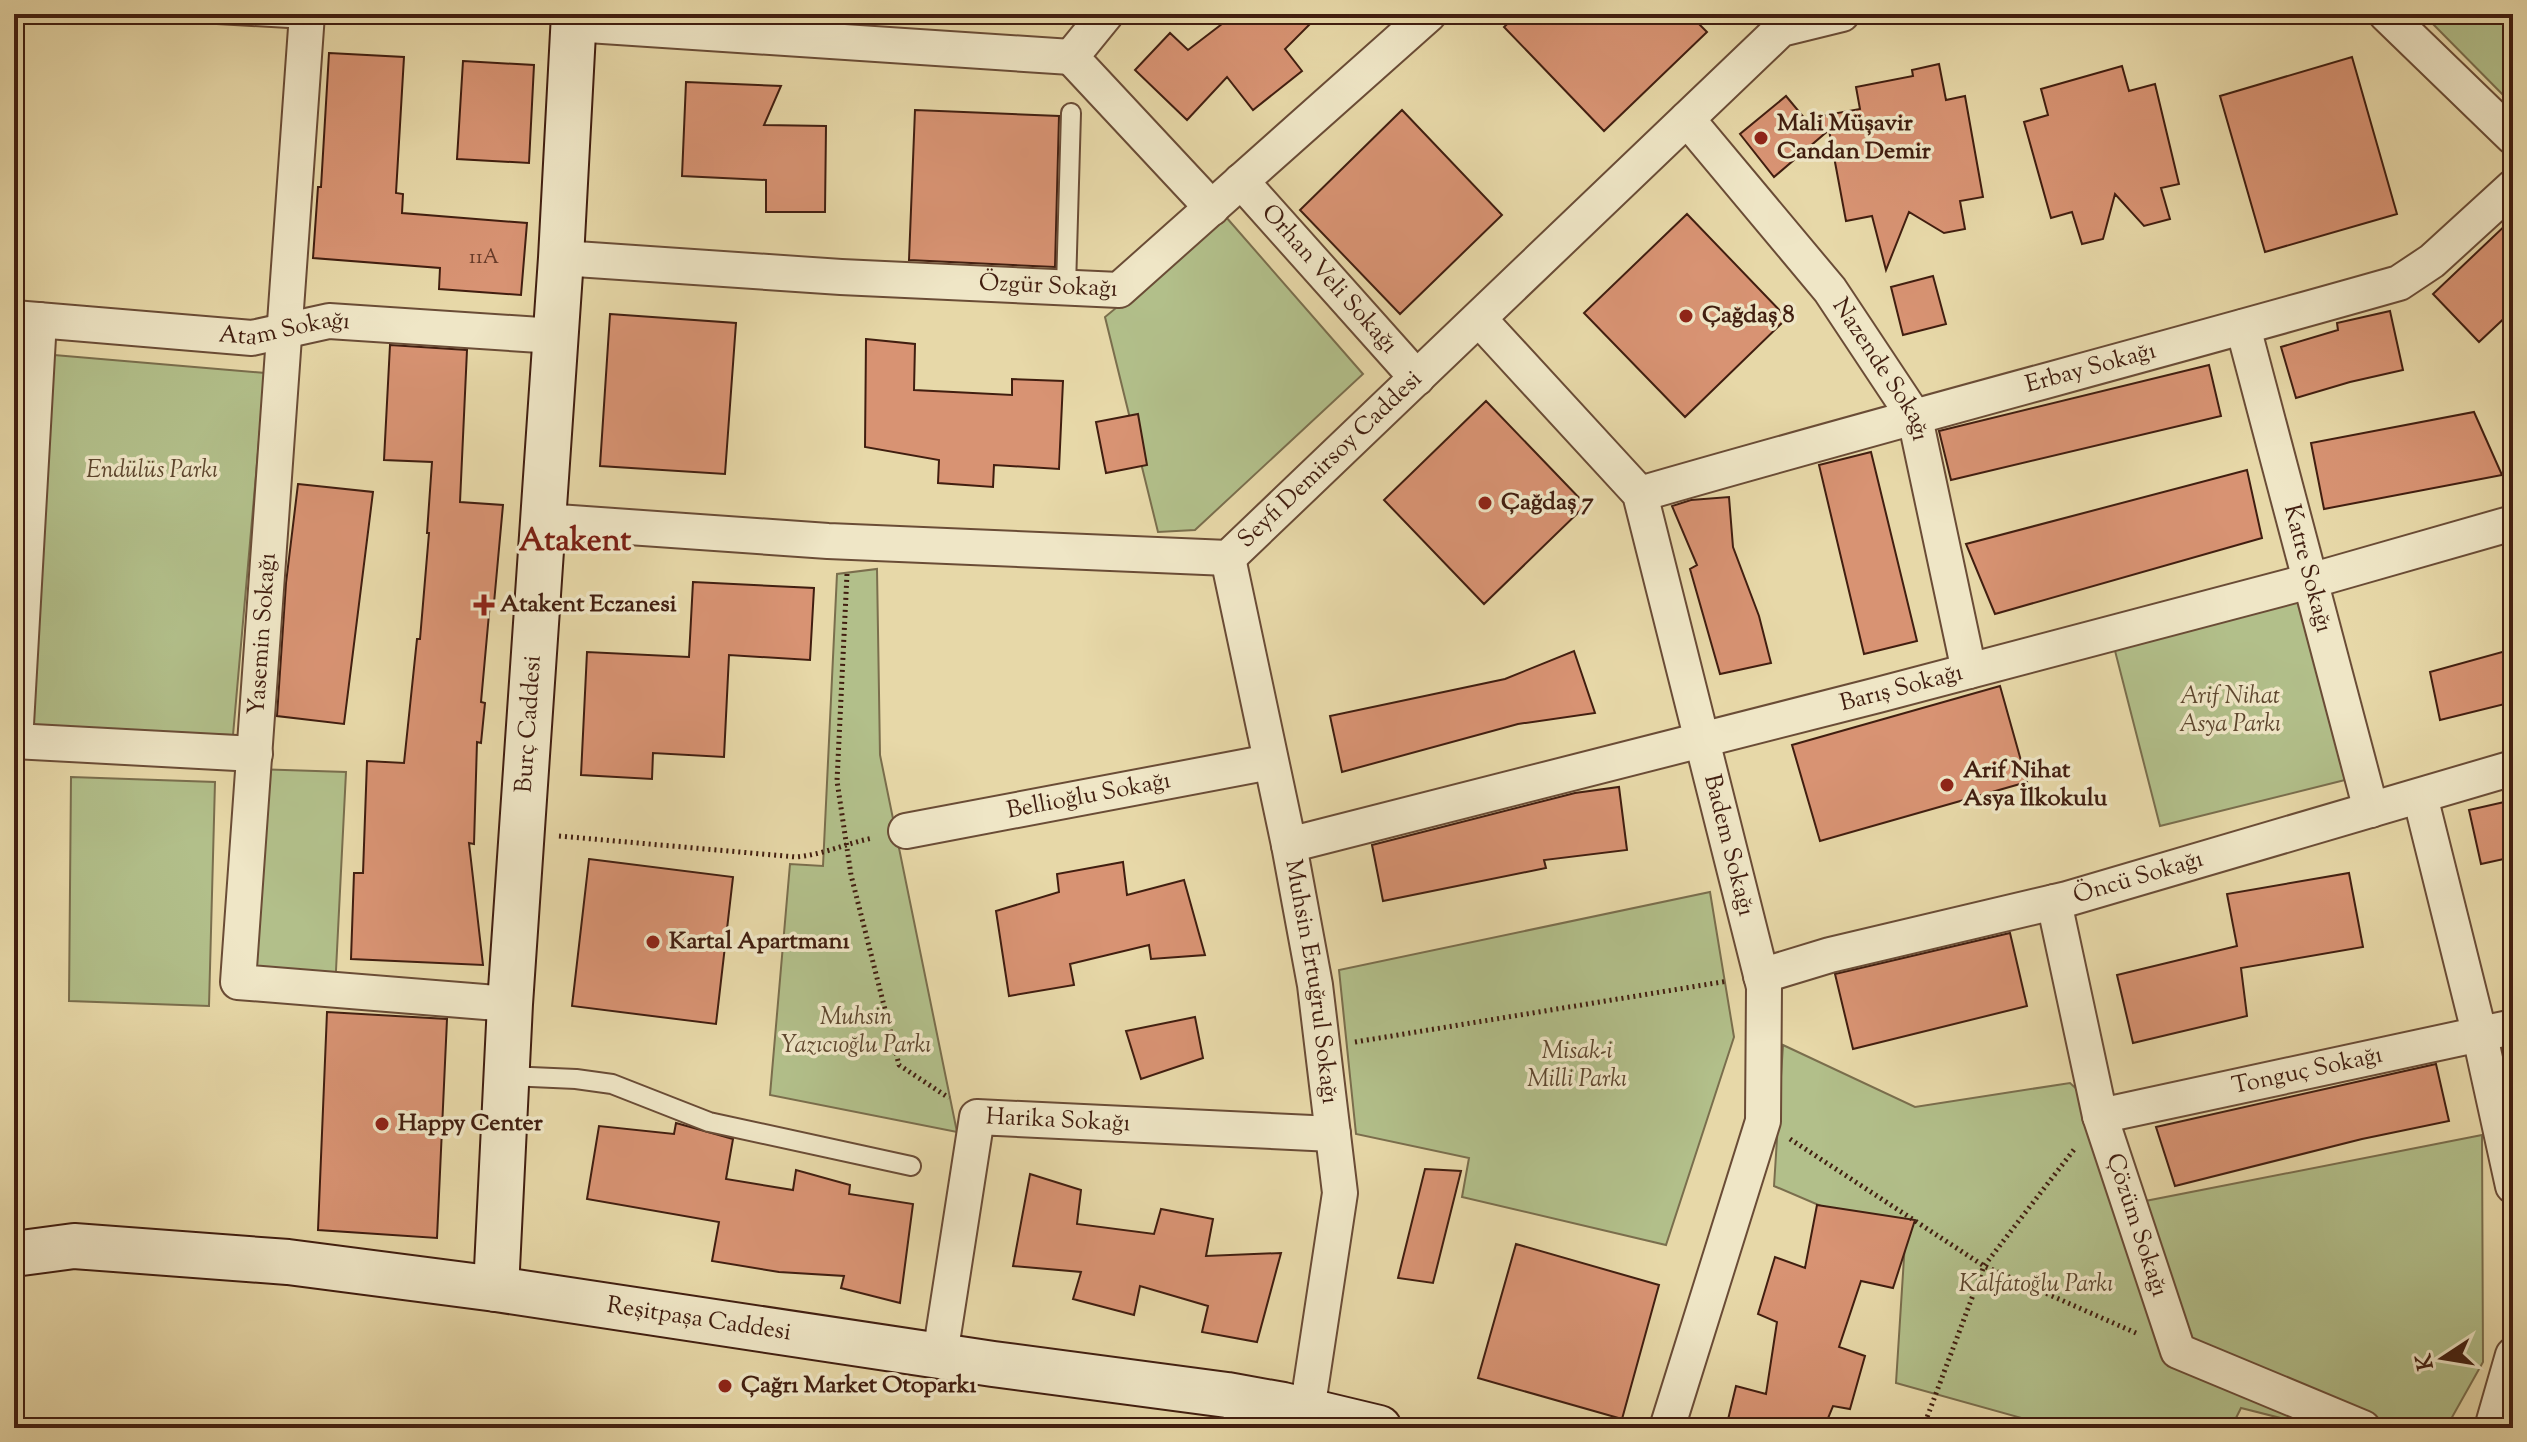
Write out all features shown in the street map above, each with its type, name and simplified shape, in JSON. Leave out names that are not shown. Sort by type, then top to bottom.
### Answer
[{"type":"street","points":[[1071,57],[1106,14]]},
{"type":"street","name":"Özgür Sokağı","points":[[561,258],[841,277],[1119,290],[1429,14]]},
{"type":"street","name":"Seyfi Demirsoy Caddesi","points":[[543,521],[849,541],[1228,558],[1687,119],[1777,22],[1842,14]]},
{"type":"street","points":[[2386,14],[2513,137]]},
{"type":"street","name":"Yasemin Sokağı","points":[[306,17],[238,982],[510,1004]]},
{"type":"street","points":[[574,19],[1071,57],[1212,208]]},
{"type":"street","name":"Burç Caddesi","points":[[496,1289],[510,1004],[561,258],[574,19]]},
{"type":"street","name":"Nazende Sokağı","points":[[1687,119],[1830,290],[1915,418],[1969,671]]},
{"type":"street","name":"Orhan Veli Sokağı","points":[[1241,181],[1417,378]]},
{"type":"street","name":"Erbay Sokağı","points":[[1640,494],[2399,283],[2432,261],[2513,187]]},
{"type":"street","points":[[26,319],[14,742],[255,754]]},
{"type":"street","name":"Atam Sokağı","points":[[26,319],[252,338],[329,321],[555,336]]},
{"type":"street","name":"Badem Sokağı","points":[[1479,319],[1640,494],[1764,987],[1763,1121],[1667,1428]]},
{"type":"street","name":"Katre Sokağı","points":[[2243,327],[2371,810]]},
{"type":"street","name":"Barış Sokağı","points":[[1289,845],[1969,671],[2310,581],[2513,523]]},
{"type":"street","name":"Muhsin Ertuğrul Sokağı","points":[[1228,558],[1289,845],[1315,985],[1340,1193],[1289,1414]]},
{"type":"street","name":"Bellioğlu Sokağı","points":[[906,831],[1270,762]]},
{"type":"street","name":"Öncü Sokağı","points":[[1761,976],[1830,955],[2054,902],[2513,768]]},
{"type":"street","points":[[2420,796],[2480,1036],[2513,1186]]},
{"type":"street","name":"Çözüm Sokağı","points":[[2054,902],[2100,1116],[2178,1351]]},
{"type":"street","name":"Tonguç Sokağı","points":[[2100,1116],[2513,1027]]},
{"type":"street","name":"Harika Sokağı","points":[[940,1355],[977,1117],[1333,1134]]},
{"type":"street","name":"Reşitpaşa Caddesi","points":[[14,1254],[74,1246],[288,1262],[496,1289],[940,1355],[1379,1428]]},
{"type":"street","points":[[2178,1351],[2363,1428]]},
{"type":"street","points":[[2492,1428],[2513,1355]]},
{"type":"lane","points":[[217,14],[306,17]]},
{"type":"lane","points":[[1066,287],[1071,113]]},
{"type":"lane","points":[[506,1076],[612,1084],[709,1122],[911,1166]]},
{"type":"path","points":[[849,541],[837,781],[844,844],[899,1065],[977,1117]]},
{"type":"path","points":[[522,833],[796,857],[906,831]]},
{"type":"path","points":[[1323,1048],[1761,976]]},
{"type":"path","points":[[1923,1428],[1984,1266],[2100,1116]]},
{"type":"path","points":[[1763,1121],[1984,1266],[2178,1351]]},
{"type":"green space","points":[[2423,14],[2513,14],[2513,105]]},
{"type":"green space","points":[[1226,217],[1363,374],[1195,530],[1158,532],[1105,317]]},
{"type":"green space","name":"Endülüs Parkı","points":[[54,355],[265,373],[233,735],[33,728]]},
{"type":"green space","name":"Muhsin Yazıcıoğlu Parkı","points":[[877,569],[880,755],[957,1132],[770,1095],[790,864],[823,866],[837,574]]},
{"type":"green space","name":"Arif Nihat Asya Parkı","points":[[2299,594],[2349,779],[2160,826],[2113,643]]},
{"type":"green space","points":[[252,769],[346,772],[335,990],[239,973]]},
{"type":"green space","points":[[71,777],[215,782],[209,1006],[69,1001]]},
{"type":"green space","name":"Misak-i Milli Parkı","points":[[1710,892],[1734,1037],[1666,1245],[1462,1197],[1469,1158],[1356,1134],[1339,970]]},
{"type":"green space","name":"Kalfatoğlu Parkı","points":[[1783,1045],[1915,1107],[2070,1083],[2122,1130],[2140,1202],[2482,1135],[2483,1362],[2446,1428],[2320,1428],[2241,1408],[2231,1428],[2057,1428],[1896,1383],[1905,1242],[1774,1186]]},
{"type":"building","points":[[1235,14],[1320,14],[1285,49],[1302,71],[1253,110],[1227,77],[1187,120],[1135,70],[1170,33],[1188,50]]},
{"type":"building","points":[[1518,14],[1689,14],[1707,32],[1604,131],[1504,27]]},
{"type":"building","points":[[329,53],[404,57],[396,193],[403,194],[402,213],[527,223],[521,295],[439,289],[440,268],[313,258],[318,187],[321,187]]},
{"type":"building","points":[[2352,57],[2397,214],[2265,252],[2220,96]]},
{"type":"building","points":[[463,61],[534,65],[529,163],[457,159]]},
{"type":"building","points":[[1939,64],[1946,100],[1965,96],[1983,197],[1960,201],[1965,229],[1944,233],[1909,212],[1886,270],[1872,216],[1846,221],[1829,130],[1774,177],[1740,134],[1786,96],[1805,119],[1860,109],[1856,87],[1913,76],[1912,70]]},
{"type":"building","points":[[2122,66],[2129,91],[2155,84],[2179,184],[2161,188],[2170,219],[2144,226],[2115,194],[2103,239],[2082,244],[2072,212],[2051,218],[2024,122],[2048,115],[2041,89]]},
{"type":"building","points":[[686,82],[781,86],[764,125],[826,126],[825,212],[766,212],[766,180],[682,176]]},
{"type":"building","points":[[915,110],[1059,116],[1055,267],[909,260]]},
{"type":"building","points":[[1402,110],[1502,215],[1400,314],[1300,210]]},
{"type":"building","name":"Çağdaş 8","points":[[1687,214],[1787,318],[1685,417],[1584,313]]},
{"type":"building","points":[[2513,218],[2513,310],[2479,342],[2433,294]]},
{"type":"building","points":[[1933,276],[1946,324],[1903,335],[1891,287]]},
{"type":"building","points":[[2390,311],[2403,370],[2296,398],[2281,347],[2338,330],[2337,323]]},
{"type":"building","points":[[610,314],[736,323],[725,474],[600,466]]},
{"type":"building","points":[[866,339],[915,344],[914,390],[1012,395],[1012,379],[1063,381],[1059,469],[994,465],[993,487],[938,483],[939,460],[865,447]]},
{"type":"building","points":[[390,345],[467,350],[460,502],[503,505],[494,603],[490,603],[481,702],[485,703],[481,743],[477,742],[474,844],[469,843],[483,965],[351,959],[354,873],[363,873],[367,761],[404,763],[417,639],[420,639],[429,533],[432,462],[384,460]]},
{"type":"building","points":[[2209,365],[2221,416],[1951,480],[1939,431]]},
{"type":"building","name":"Çağdaş 7","points":[[1486,401],[1586,505],[1484,604],[1384,500]]},
{"type":"building","points":[[2474,412],[2502,475],[2324,509],[2311,443]]},
{"type":"building","points":[[1138,414],[1147,465],[1106,473],[1096,422]]},
{"type":"building","points":[[1871,452],[1917,641],[1864,654],[1819,465]]},
{"type":"building","points":[[2247,470],[2262,538],[1995,614],[1966,544]]},
{"type":"building","points":[[298,484],[373,492],[344,724],[277,716],[286,583]]},
{"type":"building","points":[[1729,497],[1733,547],[1759,616],[1771,663],[1720,674],[1690,569],[1697,565],[1672,506],[1691,500]]},
{"type":"building","points":[[693,582],[814,588],[810,660],[729,655],[724,757],[653,753],[652,779],[581,775],[587,652],[689,657]]},
{"type":"building","points":[[2513,649],[2513,702],[2440,720],[2430,672]]},
{"type":"building","points":[[1574,651],[1595,713],[1518,724],[1342,772],[1330,716],[1505,679]]},
{"type":"building","points":[[2000,686],[2027,782],[1820,841],[1792,745]]},
{"type":"building","points":[[1619,787],[1627,850],[1544,860],[1546,868],[1383,901],[1372,845],[1575,793]]},
{"type":"building","points":[[2513,800],[2513,857],[2481,864],[2469,810]]},
{"type":"building","name":"Kartal Apartmanı","points":[[589,859],[733,877],[716,1024],[572,1006]]},
{"type":"building","points":[[1123,862],[1127,895],[1184,880],[1205,955],[1151,959],[1149,945],[1070,964],[1074,985],[1009,996],[996,911],[1059,892],[1057,874]]},
{"type":"building","points":[[2349,873],[2363,947],[2241,968],[2247,1016],[2133,1043],[2117,975],[2237,946],[2227,894]]},
{"type":"building","points":[[2010,933],[2027,1006],[1853,1049],[1835,974]]},
{"type":"building","name":"Happy Center","points":[[327,1012],[447,1019],[437,1238],[318,1230]]},
{"type":"building","points":[[1195,1017],[1203,1058],[1141,1079],[1126,1031]]},
{"type":"building","points":[[2436,1064],[2449,1121],[2362,1139],[2175,1186],[2156,1127]]},
{"type":"building","points":[[676,1123],[733,1139],[726,1179],[793,1190],[796,1170],[850,1185],[849,1194],[913,1204],[900,1303],[841,1288],[844,1276],[779,1272],[712,1261],[719,1222],[587,1199],[599,1126],[674,1134]]},
{"type":"building","points":[[1425,1169],[1461,1171],[1433,1283],[1398,1278]]},
{"type":"building","points":[[1030,1174],[1081,1190],[1077,1224],[1154,1234],[1161,1209],[1213,1219],[1206,1256],[1281,1253],[1257,1342],[1202,1332],[1208,1306],[1140,1286],[1134,1315],[1073,1299],[1081,1272],[1013,1266]]},
{"type":"building","points":[[1817,1205],[1915,1220],[1893,1288],[1861,1281],[1839,1347],[1865,1356],[1850,1409],[1833,1406],[1824,1428],[1726,1428],[1736,1386],[1766,1394],[1777,1322],[1758,1314],[1775,1257],[1805,1268]]},
{"type":"building","points":[[1516,1244],[1659,1285],[1622,1419],[1478,1378]]},
{"type":"place","name":"Mali Müşavir Candan Demir","points":[[1761,138]]},
{"type":"place","name":"Çağdaş 8","points":[[1686,316]]},
{"type":"place","name":"Çağdaş 7","points":[[1485,503]]},
{"type":"place","name":"Atakent Eczanesi","points":[[484,605]]},
{"type":"place","name":"Arif Nihat Asya İlkokulu","points":[[1947,785]]},
{"type":"place","name":"Kartal Apartmanı","points":[[653,942]]},
{"type":"place","name":"Happy Center","points":[[382,1124]]},
{"type":"place","name":"Çağrı Market Otoparkı","points":[[725,1386]]},
{"type":"district","name":"Atakent","points":[[575,542]]}]
